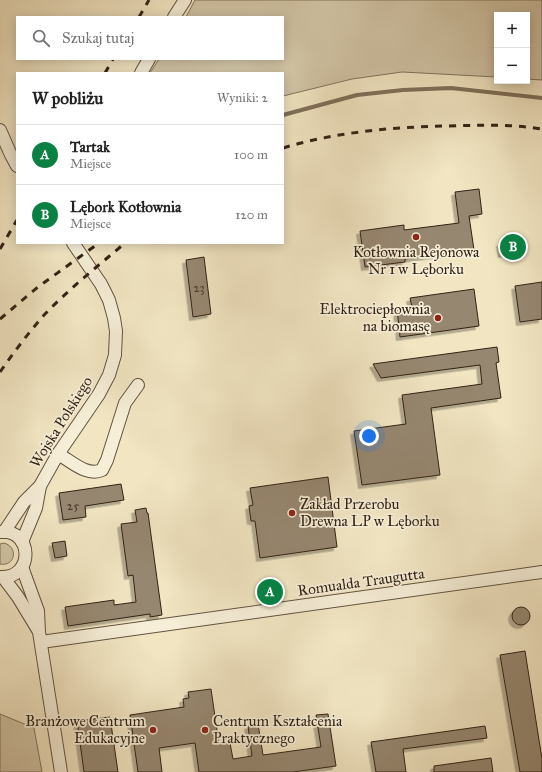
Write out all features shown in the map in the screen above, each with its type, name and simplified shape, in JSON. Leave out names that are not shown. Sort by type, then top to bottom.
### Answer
[{"type":"street","points":[[175,16],[185,0]]},
{"type":"street","points":[[142,72],[148,60]]},
{"type":"street","points":[[0,130],[16,164]]},
{"type":"street","name":"Wojska Polskiego","points":[[2,532],[24,502],[40,486],[58,454],[104,386],[112,364],[116,346],[114,318],[106,292],[74,244]]},
{"type":"street","points":[[58,454],[86,471],[95,472],[102,470],[107,460],[125,403],[138,385]]},
{"type":"street","name":"Wojska Polskiego","points":[[22,542],[36,508],[40,486]]},
{"type":"street","points":[[1,577],[10,576],[17,573],[22,567],[26,555],[22,542],[18,537],[11,533],[2,532]]},
{"type":"street","points":[[22,567],[38,611],[40,637],[61,772]]},
{"type":"street","name":"Romualda Traugutta","points":[[40,637],[542,572]]},
{"type":"street","points":[[1,577],[18,597],[40,637]]},
{"type":"shaded area","points":[[195,0],[542,0],[542,80],[530,79],[530,12],[494,12],[494,77],[402,72],[352,79],[284,96],[284,72],[151,72],[158,60],[284,60],[284,16],[187,16]]},
{"type":"shaded area","points":[[4,543],[12,548],[13,556],[9,563],[0,564],[0,544]]},
{"type":"shaded area","points":[[0,714],[34,728],[42,772],[0,772]]},
{"type":"building","name":"Kotłownia Rejonowa Nr 1 w Lęborku","points":[[479,189],[482,214],[469,216],[474,250],[405,259],[405,262],[365,267],[360,231],[404,225],[404,230],[459,223],[455,192]]},
{"type":"building","points":[[523,240],[525,251],[502,254],[500,243]]},
{"type":"building","points":[[204,257],[211,314],[193,317],[186,260]]},
{"type":"building","points":[[542,282],[542,319],[520,322],[515,286]]},
{"type":"building","name":"Elektrociepłownia na biomasę","points":[[474,289],[479,326],[400,337],[397,309],[412,307],[410,298]]},
{"type":"building","points":[[497,347],[499,362],[496,363],[501,398],[431,408],[440,475],[362,485],[354,431],[406,424],[402,395],[482,384],[480,365],[381,378],[373,364]]},
{"type":"building","name":"Zakład Przerobu Drewna LP w Lęborku","points":[[328,477],[337,547],[260,558],[255,521],[251,521],[249,506],[253,505],[250,488]]},
{"type":"building","points":[[121,484],[124,500],[85,506],[86,517],[63,520],[59,493]]},
{"type":"building","points":[[146,508],[148,513],[162,615],[150,617],[150,614],[68,626],[65,607],[114,600],[114,605],[136,602],[133,575],[128,576],[121,524],[137,522],[135,510]]},
{"type":"building","points":[[65,541],[67,556],[55,558],[52,543]]},
{"type":"building","points":[[274,586],[276,597],[266,598],[264,587]]},
{"type":"building","points":[[521,607],[527,610],[530,616],[527,622],[521,625],[515,622],[512,616],[515,610]]},
{"type":"building","points":[[525,651],[542,759],[542,772],[520,772],[500,655]]},
{"type":"building","points":[[211,689],[219,744],[230,743],[233,759],[252,756],[248,726],[258,724],[263,755],[321,747],[316,715],[328,714],[336,766],[293,772],[199,772],[195,743],[159,748],[162,772],[138,772],[130,715],[184,707],[183,699],[189,698],[188,692]]},
{"type":"building","points":[[110,717],[118,772],[84,772],[77,721]]},
{"type":"building","points":[[485,726],[487,738],[403,749],[406,772],[376,772],[371,742]]},
{"type":"building","points":[[491,758],[493,772],[434,772],[434,766]]},
{"type":"waterway","points":[[284,115],[357,95],[403,90],[451,88],[542,98]]},
{"type":"railway","points":[[140,16],[149,0]]},
{"type":"railway","points":[[106,72],[112,60]]},
{"type":"railway","points":[[284,148],[344,134],[385,129],[495,125],[542,129]]},
{"type":"railway","points":[[0,249],[16,222]]},
{"type":"railway","points":[[0,319],[38,287],[98,244]]},
{"type":"railway","points":[[0,372],[45,314],[74,286],[124,244]]},
{"type":"place","name":"Kotłownia Rejonowa Nr 1 w Lęborku","points":[[416,237]]},
{"type":"place","name":"Lębork Kotłownia","points":[[513,247]]},
{"type":"place","name":"Elektrociepłownia na biomasę","points":[[438,318]]},
{"type":"place","name":"Zakład Przerobu Drewna LP w Lęborku","points":[[292,513]]},
{"type":"place","name":"Tartak","points":[[270,592]]},
{"type":"place","name":"Branżowe Centrum Edukacyjne","points":[[153,730]]},
{"type":"place","name":"Centrum Kształcenia Praktycznego","points":[[205,730]]}]
